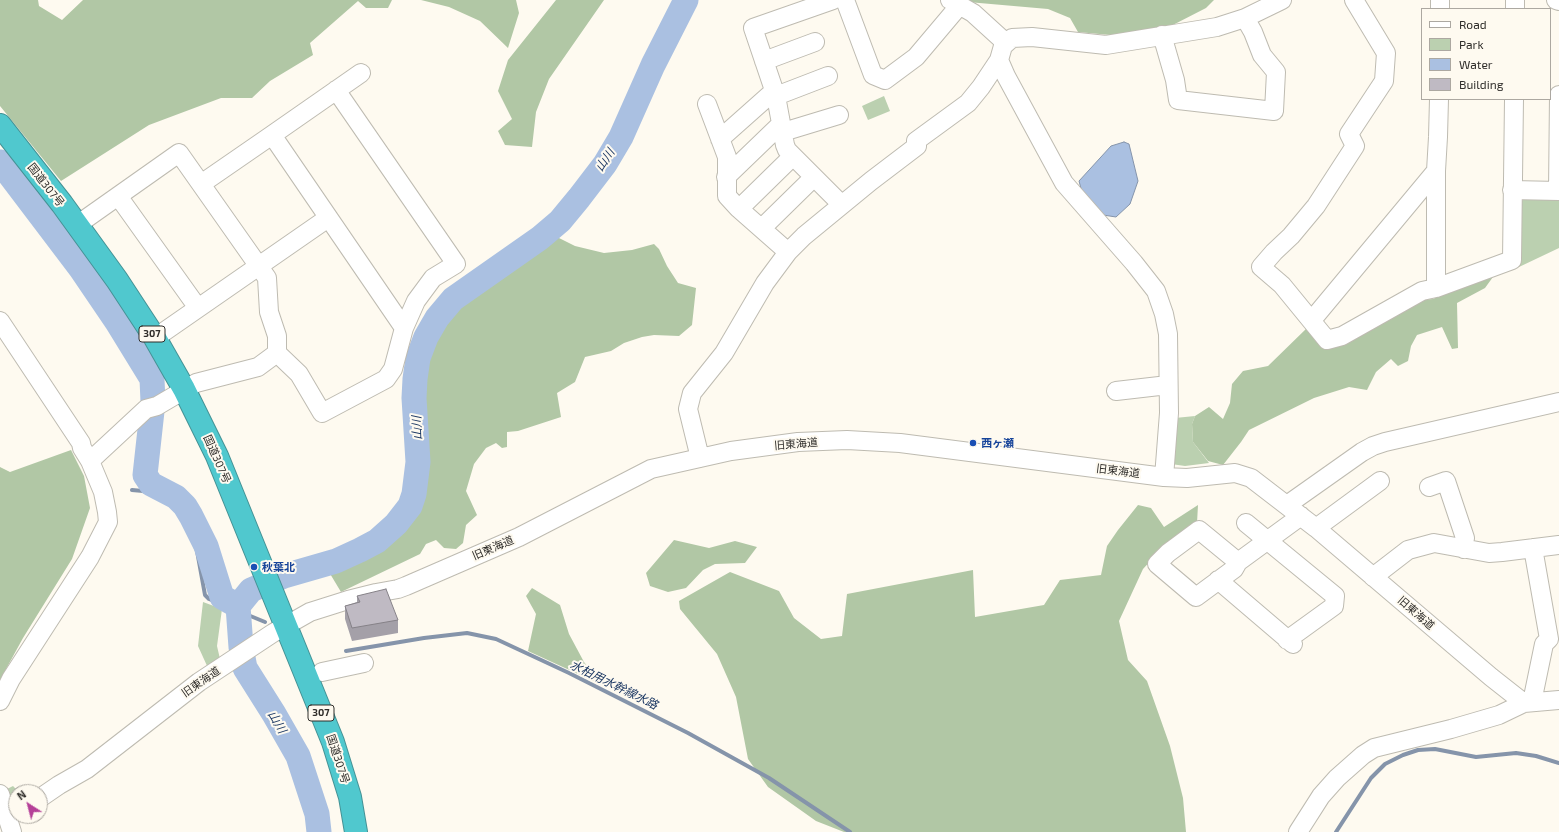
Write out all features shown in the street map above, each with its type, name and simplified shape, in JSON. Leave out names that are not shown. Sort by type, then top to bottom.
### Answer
[{"type":"highway","name":"国道307号","points":[[0,125],[77,225],[117,280],[155,338],[184,389],[217,456],[263,567],[285,626],[334,742],[350,797],[356,832]]},
{"type":"street","points":[[834,0],[753,28],[775,93],[787,150],[842,205]]},
{"type":"street","points":[[845,0],[873,75],[885,80],[916,57],[954,3],[973,13],[1006,43]]},
{"type":"street","points":[[700,458],[688,409],[692,393],[724,353],[765,283],[788,252],[804,236],[871,180],[917,146],[916,141],[968,102],[981,87],[999,60],[1003,46],[1012,38],[1032,37],[1106,45],[1217,27],[1245,18],[1282,0]]},
{"type":"street","points":[[1354,0],[1386,54],[1384,80],[1349,134],[1355,146],[1316,206],[1291,236],[1261,267],[1282,285],[1327,340],[1342,336],[1417,293],[1436,288],[1512,260],[1514,100]]},
{"type":"street","points":[[1162,35],[1175,80],[1178,100],[1274,110],[1276,72],[1262,55],[1253,32],[1245,18]]},
{"type":"street","points":[[764,61],[815,42]]},
{"type":"street","points":[[999,60],[1006,76],[1064,183],[1134,263],[1156,291],[1164,314],[1168,334],[1169,413],[1164,477]]},
{"type":"street","points":[[201,184],[361,73]]},
{"type":"street","points":[[720,139],[775,93],[828,76]]},
{"type":"street","points":[[77,225],[179,153],[267,278],[269,312],[277,336],[277,353],[299,374],[322,413],[386,379],[393,369],[404,328],[416,301],[433,278],[456,264],[336,90]]},
{"type":"street","points":[[1512,190],[1558,191],[1559,95]]},
{"type":"street","points":[[1436,288],[1436,171],[1439,100]]},
{"type":"street","points":[[707,104],[727,157],[727,196],[738,208],[788,252]]},
{"type":"street","points":[[726,177],[782,128],[839,115]]},
{"type":"street","points":[[272,135],[404,328]]},
{"type":"street","points":[[738,208],[744,204],[793,156]]},
{"type":"street","points":[[1312,320],[1436,171]]},
{"type":"street","points":[[762,228],[814,177]]},
{"type":"street","points":[[118,196],[198,308]]},
{"type":"street","points":[[155,338],[328,218]]},
{"type":"street","points":[[0,321],[80,443],[90,461],[103,492],[108,522],[87,562],[11,679],[0,701]]},
{"type":"street","points":[[90,461],[152,408],[184,389],[196,383],[251,370],[258,367],[277,353]]},
{"type":"street","points":[[1116,391],[1168,385]]},
{"type":"street","points":[[1287,505],[1362,452],[1373,446],[1559,402]]},
{"type":"street","name":"旧東海道","points":[[48,792],[59,784],[87,769],[162,710],[256,644],[310,612],[348,600],[406,586],[519,537],[651,469],[731,451],[798,442],[847,440],[900,443],[1164,477],[1186,478],[1235,473],[1251,478],[1316,528],[1491,677],[1528,702]]},
{"type":"street","points":[[1316,528],[1380,481]]},
{"type":"street","points":[[1429,487],[1446,481],[1465,538],[1463,549]]},
{"type":"street","points":[[1238,562],[1199,530],[1168,553],[1157,564],[1196,597],[1234,569],[1238,562],[1301,516]]},
{"type":"street","points":[[1218,580],[1290,642],[1334,606],[1335,596],[1246,522]]},
{"type":"street","points":[[1373,577],[1408,550],[1434,543],[1489,553],[1559,545]]},
{"type":"street","points":[[1528,702],[1544,644],[1554,639],[1533,548]]},
{"type":"street","points":[[322,672],[364,663]]},
{"type":"street","points":[[1298,832],[1321,796],[1337,778],[1353,763],[1374,748],[1451,729],[1499,715],[1528,702],[1559,700]]},
{"type":"street","points":[[0,794],[12,832]]},
{"type":"green space","points":[[0,0],[38,0],[39,6],[62,20],[83,0],[392,0],[388,8],[366,8],[358,1],[310,43],[313,55],[270,81],[252,98],[221,98],[149,125],[61,181],[0,106]]},
{"type":"green space","points":[[421,0],[516,0],[519,13],[508,48],[480,21],[449,7]]},
{"type":"green space","points":[[556,0],[604,0],[549,79],[536,112],[532,147],[505,145],[498,131],[512,119],[498,91],[508,60]]},
{"type":"green space","points":[[965,0],[1214,0],[1206,8],[1167,28],[1121,36],[1078,32],[1070,18],[1048,9],[968,2]]},
{"type":"green space","points":[[884,96],[890,111],[868,120],[862,106]]},
{"type":"green space","points":[[1527,195],[1559,196],[1559,248],[1519,267],[1520,203]]},
{"type":"green space","points":[[555,236],[575,246],[604,253],[632,250],[654,244],[659,249],[667,266],[678,283],[696,288],[692,325],[679,336],[654,335],[642,337],[624,343],[611,351],[585,357],[575,382],[557,393],[561,417],[518,431],[507,432],[507,447],[502,448],[496,443],[486,448],[474,464],[466,491],[477,515],[466,525],[463,543],[456,549],[444,548],[436,540],[426,544],[420,554],[341,592],[329,572],[379,551],[410,517],[419,495],[425,471],[427,452],[420,401],[421,380],[430,338],[440,319],[450,306],[470,290],[526,258]]},
{"type":"green space","points":[[1498,270],[1485,288],[1457,303],[1458,348],[1452,349],[1442,327],[1417,335],[1411,346],[1408,361],[1398,366],[1391,359],[1376,372],[1367,390],[1349,387],[1314,398],[1249,430],[1223,465],[1208,461],[1193,442],[1192,424],[1195,416],[1209,407],[1223,419],[1230,403],[1232,384],[1243,371],[1268,366],[1308,327],[1327,348],[1419,300],[1433,299]]},
{"type":"green space","points":[[1195,416],[1192,424],[1193,442],[1209,463],[1185,466],[1171,464],[1175,418]]},
{"type":"green space","points":[[71,450],[84,476],[90,508],[72,559],[23,638],[0,680],[0,467],[10,472]]},
{"type":"green space","points":[[1138,505],[1151,508],[1164,527],[1198,505],[1197,523],[1168,542],[1143,569],[1119,621],[1128,660],[1147,681],[1170,746],[1183,798],[1186,832],[844,832],[816,821],[768,787],[748,759],[736,697],[717,654],[680,609],[679,601],[730,572],[779,591],[794,618],[821,639],[842,636],[847,594],[973,570],[975,617],[1044,605],[1060,580],[1101,575],[1107,546]]},
{"type":"green space","points":[[674,540],[709,548],[735,541],[757,547],[745,563],[715,564],[703,570],[686,588],[668,592],[650,586],[646,573]]},
{"type":"green space","points":[[532,588],[560,605],[569,634],[584,662],[602,685],[528,651],[536,614],[526,596]]},
{"type":"green space","points":[[203,602],[222,609],[217,646],[220,659],[208,668],[198,646]]},
{"type":"green space","points":[[8,788],[8,798],[5,790]]},
{"type":"water","points":[[1124,142],[1129,144],[1138,181],[1130,204],[1116,217],[1103,215],[1082,192],[1079,181],[1111,146]]},
{"type":"building","points":[[386,589],[398,620],[352,628],[345,606],[360,602],[357,596]]},
{"type":"waterway","name":"山川","points":[[319,832],[317,814],[298,756],[245,668],[241,647],[238,606],[251,590],[284,576],[336,561],[377,541],[396,524],[410,506],[414,494],[418,462],[414,398],[415,379],[418,358],[426,337],[437,318],[453,299],[540,238],[560,221],[579,198],[605,164],[621,137],[653,65],[686,0]]},
{"type":"waterway","points":[[0,162],[81,269],[117,322],[152,379],[153,402],[145,475],[151,484],[176,497],[185,506],[206,546],[222,597],[238,606]]},
{"type":"waterway","name":"水柏用水幹線水路","points":[[132,490],[143,491],[159,496],[175,508],[183,519],[197,551],[205,595],[209,599],[265,622]]},
{"type":"waterway","name":"水柏用水幹線水路","points":[[346,651],[424,638],[467,633],[496,639],[569,673],[688,733],[769,778],[850,832]]},
{"type":"waterway","name":"水柏用水幹線水路","points":[[1336,832],[1371,778],[1385,764],[1403,755],[1418,750],[1435,749],[1476,757],[1516,753],[1536,756],[1559,763]]},
{"type":"place","name":"西ヶ瀬","points":[[973,443]]},
{"type":"place","name":"秋葉北","points":[[254,567]]}]
